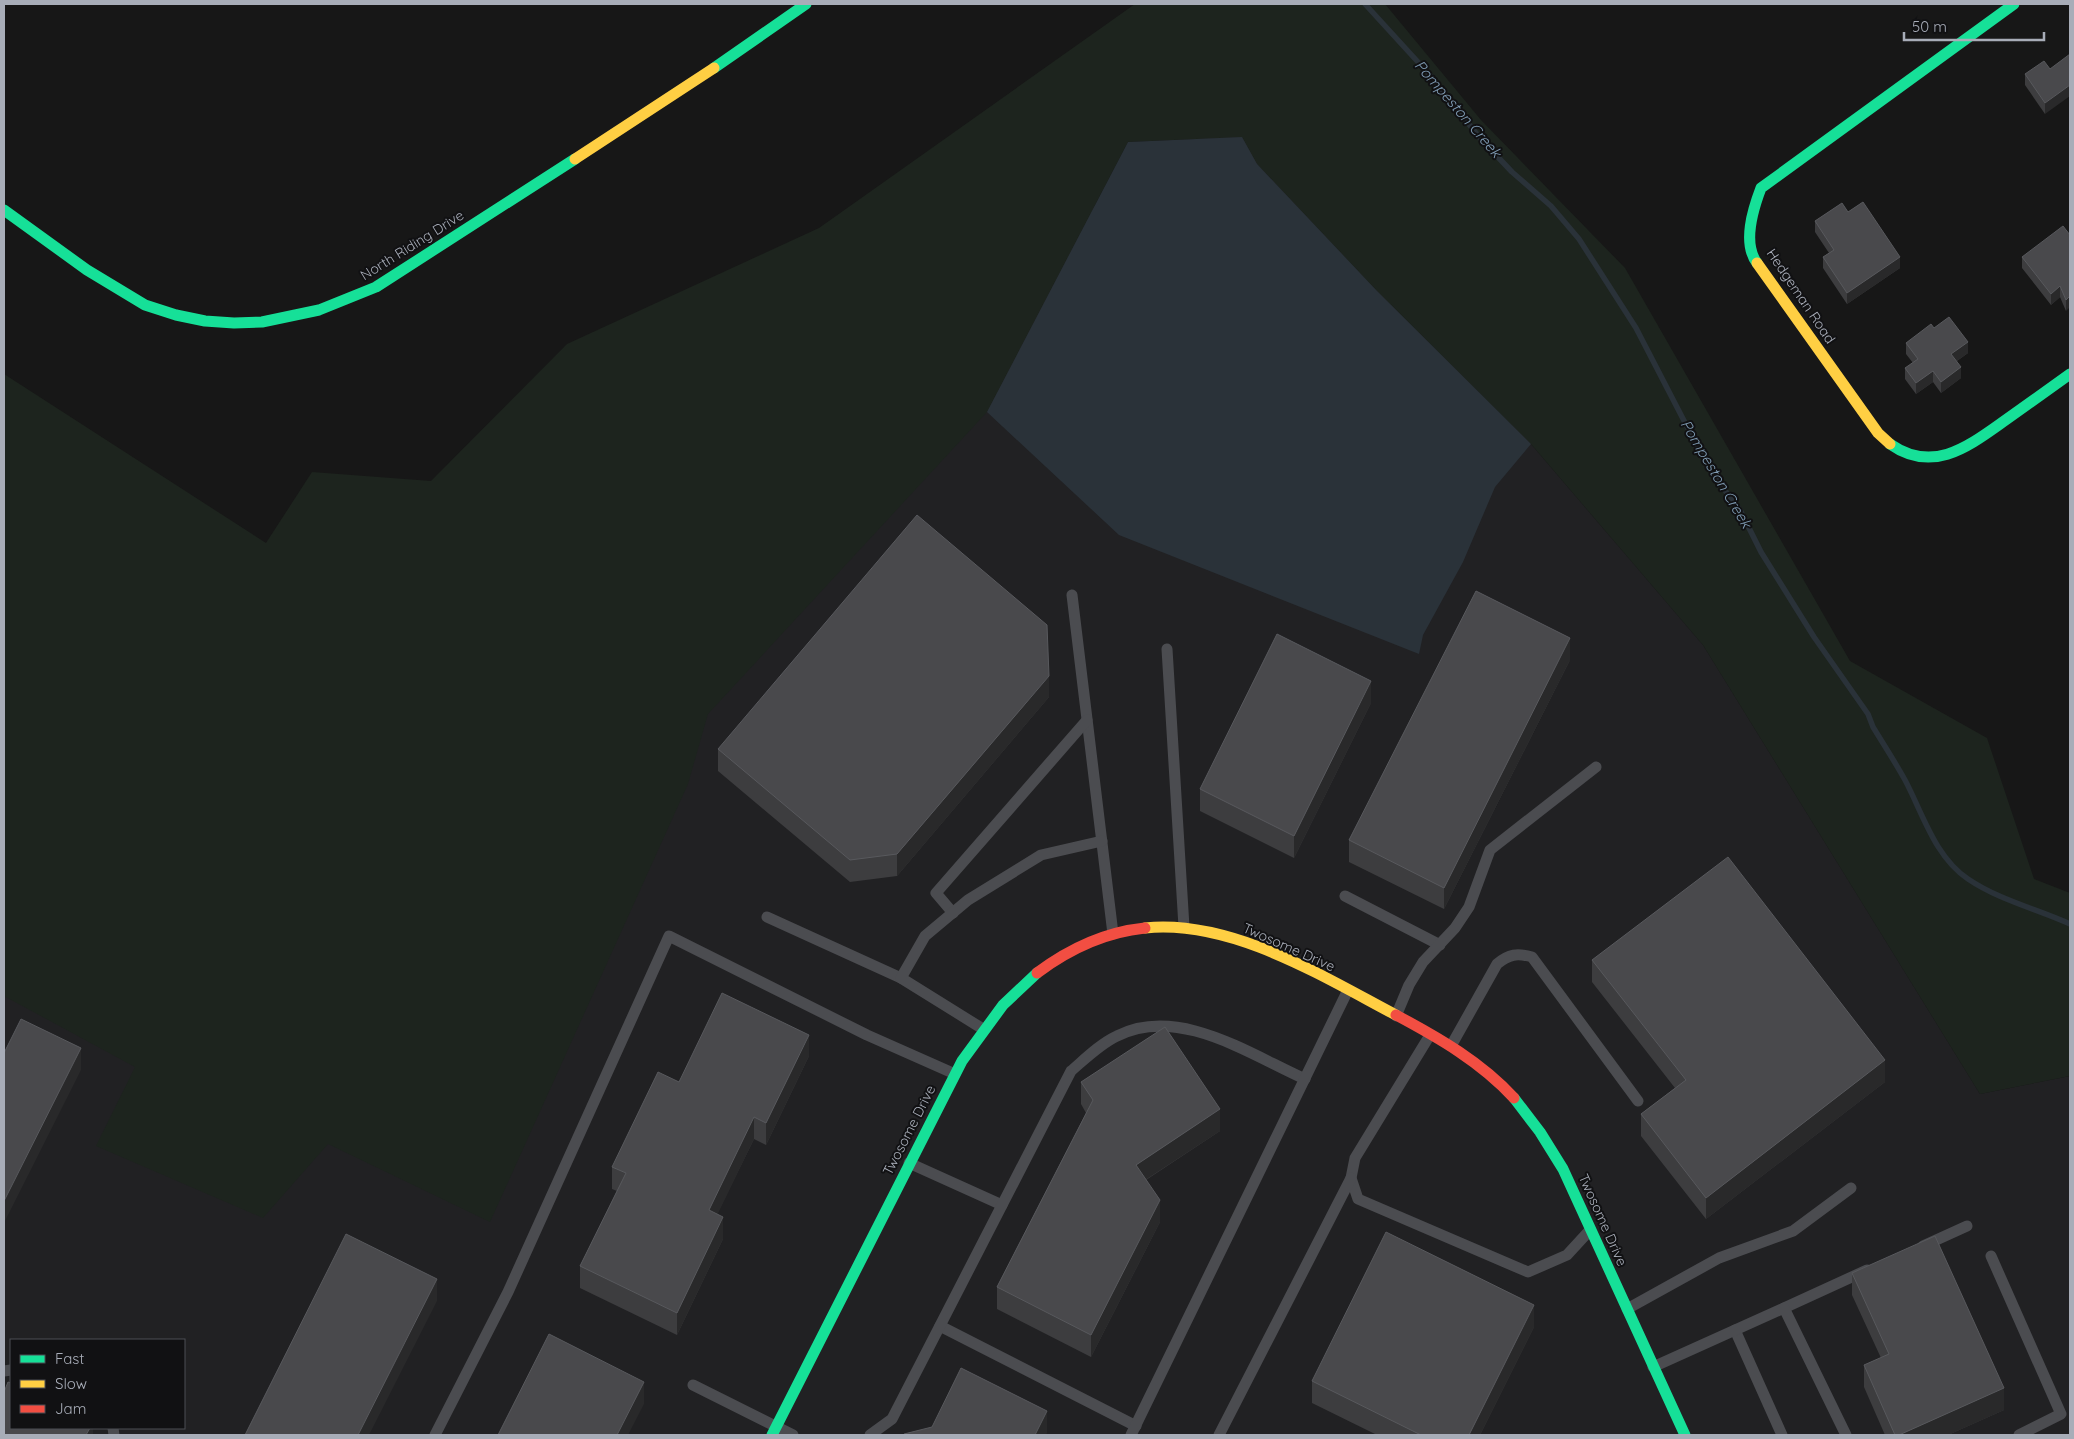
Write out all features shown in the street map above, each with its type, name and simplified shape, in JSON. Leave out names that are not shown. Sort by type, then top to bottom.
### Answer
[{"type":"street","name":"North Riding Drive","points":[[4,210],[103,280],[145,305],[207,322],[264,323],[298,317],[340,304],[376,287],[708,72],[806,4]]},
{"type":"street","name":"Hedgeman Road","points":[[2014,4],[1761,188],[1752,212],[1749,236],[1754,259],[1878,433],[1897,451],[1917,458],[1964,449],[2070,374]]},
{"type":"street","name":"Twosome Drive","points":[[774,1431],[955,1074],[982,1030],[1007,1000],[1033,975],[1062,954],[1113,934],[1158,926],[1184,927],[1226,936],[1260,947],[1396,1016],[1430,1035],[1493,1077],[1520,1104],[1543,1135],[1563,1169],[1684,1435]]},
{"type":"lane","points":[[1072,595],[1113,934]]},
{"type":"lane","points":[[1167,649],[1184,927]]},
{"type":"lane","points":[[953,912],[936,893],[1087,720]]},
{"type":"lane","points":[[1396,1016],[1409,985],[1423,962],[1440,945],[1469,907],[1490,850],[1596,767]]},
{"type":"lane","points":[[901,978],[925,936],[968,900],[1041,855],[1102,841]]},
{"type":"lane","points":[[1345,896],[1440,945]]},
{"type":"lane","points":[[766,917],[901,978],[982,1030]]},
{"type":"lane","points":[[435,1435],[508,1292],[669,936],[868,1035],[955,1074]]},
{"type":"lane","points":[[1450,1048],[1496,964],[1506,956],[1519,954],[1532,958],[1638,1101]]},
{"type":"lane","points":[[940,1326],[1133,1430],[1348,990]]},
{"type":"lane","points":[[870,1435],[892,1419],[1071,1071],[1116,1036],[1146,1026],[1176,1026],[1205,1034],[1305,1079]]},
{"type":"lane","points":[[1219,1435],[1351,1178],[1355,1158],[1430,1035]]},
{"type":"lane","points":[[909,1163],[1002,1205]]},
{"type":"lane","points":[[1351,1178],[1358,1199],[1528,1272],[1567,1255],[1591,1228]]},
{"type":"lane","points":[[1626,1309],[1719,1258],[1793,1231],[1850,1188]]},
{"type":"lane","points":[[1912,1250],[1967,1226]]},
{"type":"lane","points":[[1991,1256],[2061,1414],[2020,1435]]},
{"type":"lane","points":[[1653,1367],[1876,1266]]},
{"type":"lane","points":[[1784,1308],[1846,1435]]},
{"type":"lane","points":[[1735,1330],[1782,1435]]},
{"type":"lane","points":[[692,1385],[774,1431],[793,1435]]},
{"type":"shaded area","points":[[1135,4],[1385,4],[1481,120],[1625,268],[1850,661],[1987,738],[2034,879],[2070,893],[2070,1076],[1980,1094],[1703,645],[1531,444],[1377,291],[1257,164],[1242,137],[1128,142],[987,412],[708,714],[688,784],[490,1222],[328,1144],[263,1218],[96,1146],[135,1067],[4,996],[4,374],[266,543],[312,472],[431,481],[567,344],[819,228]]},
{"type":"shaded area","points":[[1308,61],[1531,444],[1703,645],[1980,1094],[2070,1076],[2070,1435],[4,1435],[4,423],[464,635]]},
{"type":"shaded area","points":[[1242,137],[1257,164],[1377,291],[1531,444],[1495,487],[1463,562],[1423,635],[1419,654],[1119,535],[987,412],[1128,142]]},
{"type":"building","points":[[2070,54],[2070,85],[2045,103],[2025,74],[2044,61],[2050,69]]},
{"type":"building","points":[[1863,202],[1900,257],[1847,293],[1823,257],[1834,250],[1815,221],[1842,203],[1848,212]]},
{"type":"building","points":[[2063,226],[2070,235],[2070,296],[2066,300],[2060,286],[2051,294],[2022,257]]},
{"type":"building","points":[[1949,317],[1968,342],[1951,354],[1961,367],[1941,382],[1933,371],[1916,383],[1905,368],[1918,359],[1906,343],[1931,324],[1934,328]]},
{"type":"building","points":[[917,515],[1047,625],[1049,676],[897,854],[850,860],[718,749]]},
{"type":"building","points":[[1476,591],[1570,638],[1444,888],[1349,840]]},
{"type":"building","points":[[1277,634],[1371,681],[1294,836],[1200,789]]},
{"type":"building","points":[[1728,857],[1885,1060],[1706,1198],[1641,1114],[1686,1080],[1592,960]]},
{"type":"building","points":[[722,993],[809,1035],[766,1123],[754,1117],[709,1210],[723,1217],[677,1313],[580,1266],[626,1173],[612,1167],[658,1072],[679,1082]]},
{"type":"building","points":[[21,1019],[81,1048],[4,1201],[4,1053]]},
{"type":"building","points":[[1165,1027],[1220,1109],[1136,1165],[1160,1200],[1091,1335],[997,1287],[1093,1100],[1081,1082]]},
{"type":"building","points":[[1386,1232],[1534,1305],[1469,1435],[1421,1435],[1312,1381]]},
{"type":"building","points":[[346,1234],[437,1279],[358,1435],[245,1435]]},
{"type":"building","points":[[1935,1236],[2004,1388],[1899,1435],[1895,1435],[1864,1365],[1889,1354],[1852,1273]]},
{"type":"building","points":[[549,1334],[644,1382],[617,1435],[498,1435]]},
{"type":"building","points":[[961,1368],[1047,1411],[1035,1435],[904,1435],[932,1427]]},
{"type":"building","points":[[8,1382],[10,1383],[10,1429],[89,1429],[86,1435],[4,1435],[4,1392]]},
{"type":"waterway","name":"Pompeston Creek","points":[[1365,4],[1428,73],[1480,138],[1512,172],[1551,206],[1579,239],[1636,328],[1695,442],[1728,495],[1740,510],[1761,552],[1814,637],[1868,714],[1873,727],[1905,780],[1938,847],[1947,859],[1968,879],[1992,893],[2070,924]]},
{"type":"traffic: fast","points":[[714,68],[806,4]]},
{"type":"traffic: fast","points":[[1757,263],[1750,246],[1750,226],[1761,188],[2014,4]]},
{"type":"traffic: fast","points":[[4,210],[87,270],[145,305],[176,315],[205,321],[262,322],[319,310],[376,287],[575,159]]},
{"type":"traffic: fast","points":[[1890,444],[1906,453],[1922,457],[1937,457],[1951,453],[1979,438],[2070,374]]},
{"type":"traffic: fast","points":[[772,1435],[962,1061],[1003,1005],[1037,973]]},
{"type":"traffic: fast","points":[[1514,1098],[1540,1132],[1563,1169],[1685,1435]]},
{"type":"traffic: slow","points":[[575,159],[714,68]]},
{"type":"traffic: slow","points":[[1757,263],[1878,433],[1890,444]]},
{"type":"traffic: slow","points":[[1145,928],[1177,928],[1210,932],[1243,941],[1307,968],[1396,1015]]},
{"type":"traffic: jam","points":[[1037,973],[1062,956],[1088,943],[1116,933],[1145,928]]},
{"type":"traffic: jam","points":[[1396,1015],[1444,1042],[1474,1062],[1514,1098]]}]
